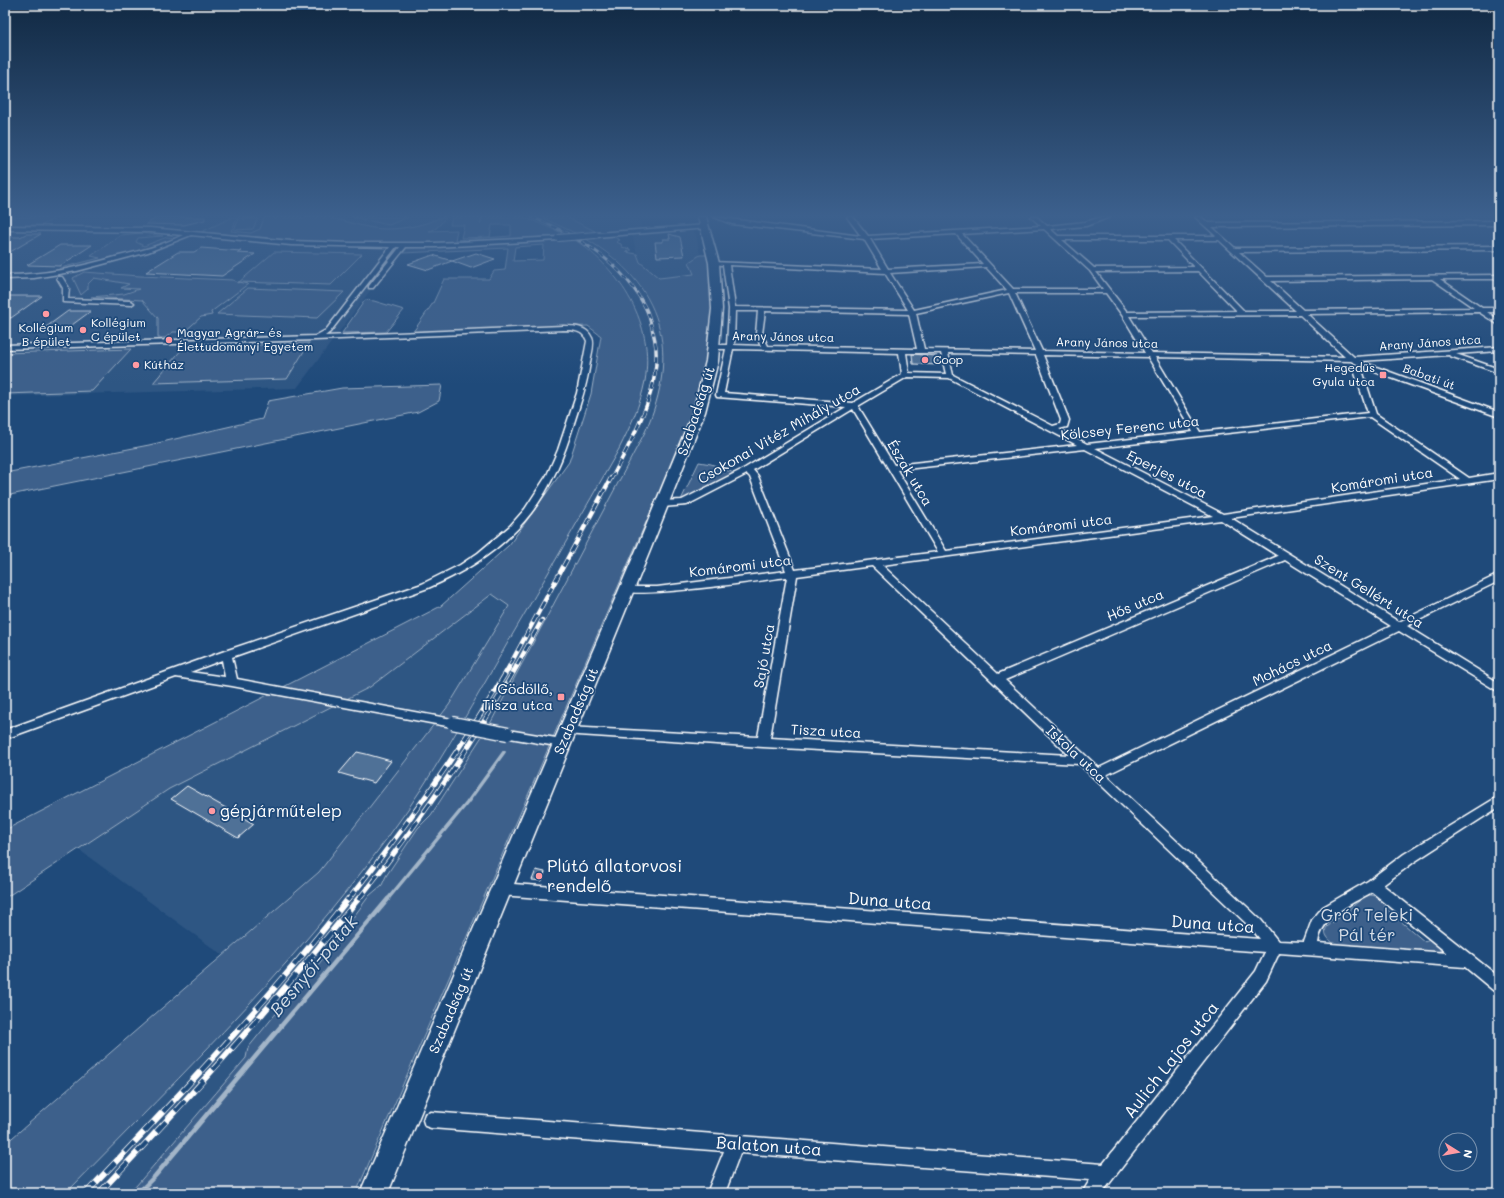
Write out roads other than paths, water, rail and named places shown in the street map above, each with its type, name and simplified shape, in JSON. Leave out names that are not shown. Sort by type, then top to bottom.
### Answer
[{"type":"main road","name":"Szabadság út","points":[[374,1193],[699,412],[709,378],[714,347],[717,299],[715,273]]},
{"type":"street","points":[[34,277],[56,273]]},
{"type":"street","points":[[5,277],[60,278],[68,273]]},
{"type":"street","points":[[315,338],[328,331],[373,273]]},
{"type":"street","points":[[330,337],[382,273]]},
{"type":"street","name":"Szabadság út","points":[[727,273],[732,309],[730,347],[720,395],[854,405]]},
{"type":"street","points":[[887,273],[912,312],[922,351]]},
{"type":"street","points":[[995,273],[1011,291],[1039,353],[1065,420],[1064,425],[1054,429]]},
{"type":"street","points":[[1094,273],[1126,314],[1196,433]]},
{"type":"street","points":[[1203,273],[1242,313]]},
{"type":"street","points":[[1258,273],[1352,359]]},
{"type":"street","points":[[1264,279],[1499,277]]},
{"type":"street","points":[[60,278],[66,288],[65,301],[131,303]]},
{"type":"street","points":[[1434,278],[1499,323]]},
{"type":"street","points":[[732,309],[912,312],[1011,291],[1108,291]]},
{"type":"street","points":[[355,297],[363,296]]},
{"type":"street","points":[[762,309],[759,334],[766,348]]},
{"type":"street","points":[[1126,314],[1499,310]]},
{"type":"street","points":[[5,347],[315,338],[563,328],[572,328],[586,332],[590,341],[581,390],[560,456],[551,476],[521,519],[489,551],[477,560],[443,579],[226,655],[5,735]]},
{"type":"street","name":"Arany János utca","points":[[714,347],[1352,359],[1499,349]]},
{"type":"street","points":[[902,350],[906,375],[950,376],[944,351]]},
{"type":"street","points":[[1446,353],[1499,371]]},
{"type":"street","name":"Babati út","points":[[1352,359],[1363,365],[1499,415]]},
{"type":"street","points":[[1363,365],[1358,370],[1372,415],[1468,481]]},
{"type":"street","name":"Csokonai Vitéz Mihály utca","points":[[662,504],[684,503],[748,470],[906,375]]},
{"type":"street","name":"Eperjes utca","points":[[950,376],[1224,518]]},
{"type":"street","name":"Észak utca","points":[[854,405],[944,555]]},
{"type":"street","name":"Kölcsey Ferenc utca","points":[[892,468],[1196,433],[1372,415]]},
{"type":"street","points":[[748,470],[754,476],[792,574]]},
{"type":"street","name":"Komáromi utca","points":[[626,590],[652,591],[944,555],[1224,518],[1499,476]]},
{"type":"street","name":"Szent Gellért utca","points":[[1224,518],[1499,688]]},
{"type":"street","name":"Hős utca","points":[[997,679],[1284,556]]},
{"type":"street","name":"Iskola utca","points":[[875,564],[1256,924],[1276,947]]},
{"type":"street","name":"Sajó utca","points":[[763,743],[792,574]]},
{"type":"street","name":"Mohács utca","points":[[1098,774],[1400,627],[1499,577]]},
{"type":"street","points":[[226,655],[232,682]]},
{"type":"street","name":"Tisza utca","points":[[177,674],[232,682],[508,734],[763,743],[1083,760]]},
{"type":"street","points":[[1310,950],[1312,937],[1317,924],[1328,911],[1373,885],[1409,858],[1499,801]]},
{"type":"street","points":[[1373,885],[1499,986]]},
{"type":"street","name":"Duna utca","points":[[501,889],[1276,947]]},
{"type":"street","points":[[1276,947],[1467,961]]},
{"type":"street","name":"Aulich Lajos utca","points":[[1091,1193],[1261,976],[1276,947]]},
{"type":"street","name":"Balaton utca","points":[[431,1120],[1108,1173]]},
{"type":"street","points":[[716,1193],[735,1144]]},
{"type":"waterway","name":"Besnyői-patak","points":[[387,900],[467,803],[504,752]]},
{"type":"waterway","name":"Besnyői-patak","points":[[138,1193],[155,1176],[388,899]]},
{"type":"railway","points":[[620,273],[636,292],[647,312],[653,333]]},
{"type":"railway","points":[[611,479],[638,427],[652,389],[656,350],[653,332]]},
{"type":"railway","points":[[510,665],[611,478]]},
{"type":"railway","points":[[517,665],[542,620]]},
{"type":"railway","points":[[348,900],[434,785],[474,725],[511,664]]},
{"type":"railway","points":[[358,900],[422,815],[462,756],[518,664]]},
{"type":"railway","points":[[86,1193],[254,1012],[348,899]]},
{"type":"railway","points":[[99,1193],[232,1049],[296,975],[358,899]]},
{"type":"place","name":"Kollégium B épület","points":[[46,314]]},
{"type":"place","name":"Kollégium C épület","points":[[83,330]]},
{"type":"place","name":"Magyar Agrár- és Élettudományi Egyetem","points":[[169,340]]},
{"type":"place","name":"Coop","points":[[925,360]]},
{"type":"place","name":"Kútház","points":[[136,365]]},
{"type":"place","name":"Hegedűs Gyula utca","points":[[1383,375]]},
{"type":"place","name":"Gödöllő, Tisza utca","points":[[561,697]]},
{"type":"place","name":"gépjárműtelep","points":[[212,811]]},
{"type":"place","name":"Plútó állatorvosi rendelő","points":[[539,876]]},
{"type":"park label","name":"Gróf Teleki Pál tér","points":[[1367,925]]}]
